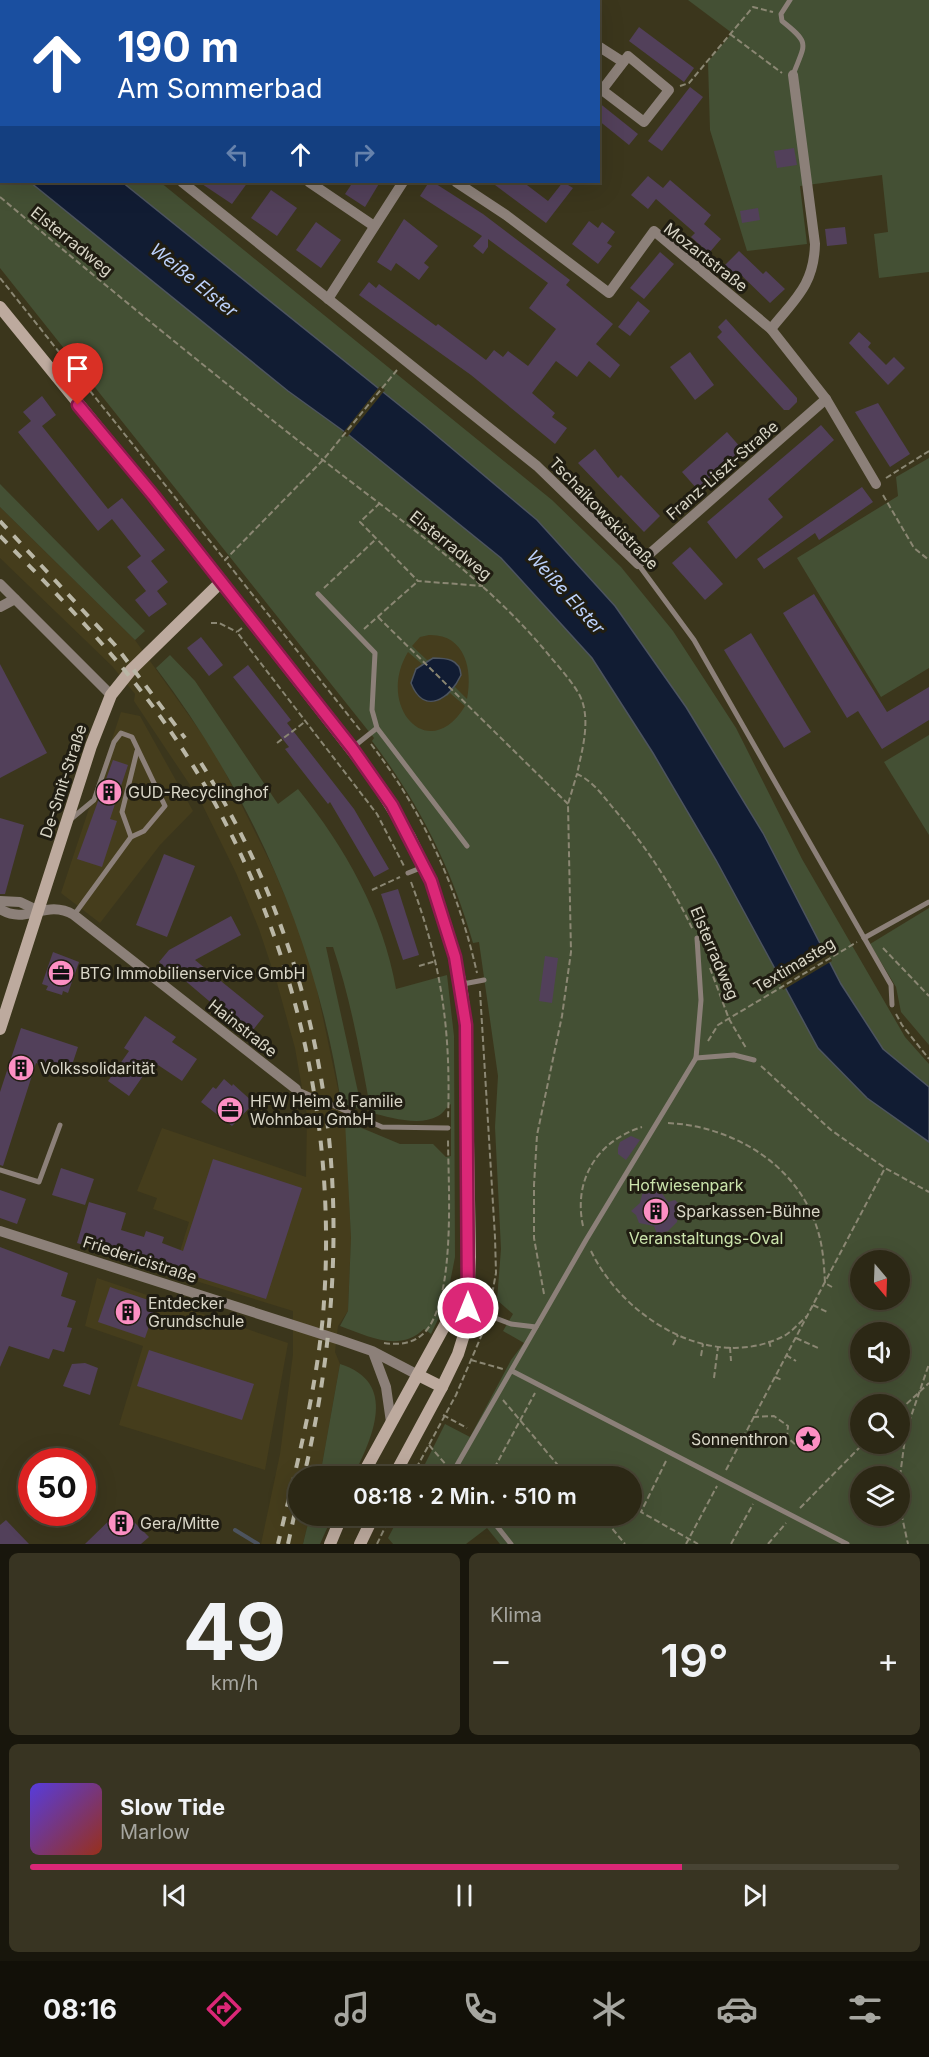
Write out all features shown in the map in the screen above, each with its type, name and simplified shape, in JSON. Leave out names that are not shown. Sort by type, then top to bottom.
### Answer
[{"type":"main road","points":[[0,307],[153,495],[352,748],[392,805],[424,866],[447,929],[460,984],[468,1070],[468,1308],[464,1338],[442,1388],[399,1466]]},
{"type":"main road","name":"De-Smit-Straße","points":[[0,1029],[111,695],[131,670],[221,582]]},
{"type":"main road","points":[[367,1466],[468,1284]]},
{"type":"main road","points":[[418,1375],[442,1388]]},
{"type":"main road","points":[[330,1544],[337,1526]]},
{"type":"main road","points":[[360,1544],[369,1526]]},
{"type":"street","points":[[600,47],[622,62]]},
{"type":"street","points":[[628,56],[669,90],[644,122],[602,90],[622,62],[628,56]]},
{"type":"street","points":[[771,329],[808,283],[814,266],[815,244],[793,75]]},
{"type":"street","name":"Tschaikowskistraße","points":[[188,183],[328,299],[537,466],[638,564]]},
{"type":"street","points":[[310,183],[374,226]]},
{"type":"street","points":[[328,299],[402,183]]},
{"type":"street","name":"Mozartstraße","points":[[458,183],[506,215],[609,292],[654,231],[771,329],[826,399],[876,484]]},
{"type":"street","name":"Franz-Liszt-Straße","points":[[638,564],[826,399]]},
{"type":"street","points":[[0,584],[111,695]]},
{"type":"street","points":[[0,607],[15,599]]},
{"type":"street","name":"Hainstraße","points":[[0,901],[20,902],[39,910]]},
{"type":"street","name":"Hainstraße","points":[[0,909],[20,916],[39,910],[57,908],[74,915],[296,1089]]},
{"type":"street","name":"Friedericistraße","points":[[0,1230],[373,1346],[418,1375]]},
{"type":"street","points":[[373,1346],[383,1377],[391,1422]]},
{"type":"lane","points":[[790,0],[781,14],[782,21],[802,37],[804,45],[793,75]]},
{"type":"lane","name":"Tschaikowskistraße","points":[[638,564],[694,640],[891,985],[892,1005]]},
{"type":"lane","points":[[318,594],[375,653],[372,710],[377,728],[467,846]]},
{"type":"lane","points":[[352,748],[377,728]]},
{"type":"lane","points":[[67,822],[94,800],[114,742],[121,733],[132,737],[165,806],[144,831],[131,837],[74,915]]},
{"type":"lane","points":[[131,837],[122,813],[137,751]]},
{"type":"lane","points":[[408,873],[424,866]]},
{"type":"lane","points":[[864,938],[929,902]]},
{"type":"lane","points":[[459,1466],[547,1307],[696,1058],[701,1000],[697,938]]},
{"type":"lane","points":[[460,984],[481,980]]},
{"type":"lane","points":[[696,1058],[734,1055],[754,1060]]},
{"type":"lane","name":"Hainstraße","points":[[296,1089],[382,1127],[448,1128]]},
{"type":"lane","points":[[0,1170],[39,1182],[60,1125]]},
{"type":"lane","points":[[468,1308],[511,1324],[536,1327]]},
{"type":"lane","points":[[512,1371],[847,1544]]},
{"type":"lane","points":[[497,1526],[512,1544]]},
{"type":"path","points":[[669,90],[689,83],[753,7],[781,14]]},
{"type":"path","points":[[730,34],[786,76],[793,75]]},
{"type":"path","name":"Elsterradweg","points":[[0,197],[323,460],[483,586],[522,624],[564,673],[580,696],[585,712],[585,728],[577,774],[598,790],[645,847],[673,888],[697,938]]},
{"type":"path","points":[[0,278],[366,737],[406,793],[440,854],[461,912],[481,980],[495,1273],[489,1316],[472,1360],[417,1466]]},
{"type":"path","points":[[225,560],[323,460],[397,370]]},
{"type":"path","points":[[929,451],[876,484],[914,548],[929,560]]},
{"type":"path","points":[[380,503],[360,522],[418,581],[483,586]]},
{"type":"path","points":[[318,594],[376,538]]},
{"type":"path","points":[[357,634],[418,581]]},
{"type":"path","points":[[237,632],[265,609]]},
{"type":"path","points":[[378,617],[567,804]]},
{"type":"path","points":[[211,623],[219,623],[237,632],[377,814],[408,873],[436,961],[448,1031],[448,1269],[439,1304],[424,1334],[411,1342],[373,1346]]},
{"type":"path","points":[[277,743],[306,721]]},
{"type":"path","points":[[547,1307],[534,1238],[534,1185],[537,1135],[562,1016],[571,952],[567,804],[577,774]]},
{"type":"path","points":[[372,890],[408,873]]},
{"type":"path","name":"Textimasteg","points":[[703,1049],[718,1025],[855,943]]},
{"type":"path","points":[[883,948],[929,996]]},
{"type":"path","points":[[419,966],[436,961]]},
{"type":"path","name":"Elsterradweg","points":[[709,968],[729,1019],[754,1060],[831,1130],[885,1168],[929,1192]]},
{"type":"path","points":[[892,1005],[902,1025],[929,1059]]},
{"type":"path","points":[[807,1316],[783,1336],[769,1341],[730,1347],[703,1344],[678,1335],[648,1319],[606,1279],[586,1240],[580,1199],[582,1183],[590,1166],[601,1150],[615,1139],[629,1131],[657,1123],[687,1124],[724,1132],[773,1162],[805,1200],[817,1227],[823,1250],[825,1283]]},
{"type":"path","points":[[686,1544],[885,1168]]},
{"type":"path","points":[[825,1283],[832,1287]]},
{"type":"path","points":[[813,1305],[829,1313]]},
{"type":"path","points":[[646,1324],[648,1319]]},
{"type":"path","points":[[673,1345],[678,1335]]},
{"type":"path","points":[[796,1338],[818,1348]]},
{"type":"path","points":[[769,1341],[771,1349]]},
{"type":"path","points":[[701,1356],[703,1344]]},
{"type":"path","points":[[714,1378],[718,1347]]},
{"type":"path","points":[[730,1347],[730,1361]]},
{"type":"path","points":[[786,1355],[796,1360]]},
{"type":"path","points":[[472,1360],[512,1371]]},
{"type":"path","points":[[901,1466],[906,1431],[929,1364]]},
{"type":"path","points":[[775,1377],[782,1380]]},
{"type":"path","points":[[910,1400],[929,1383]]},
{"type":"path","points":[[496,1466],[539,1385]]},
{"type":"path","points":[[765,1386],[769,1388]]},
{"type":"path","points":[[499,1395],[559,1466]]},
{"type":"path","points":[[431,1408],[444,1416]]},
{"type":"path","points":[[753,1418],[774,1416],[788,1426],[788,1437],[798,1448],[809,1450],[815,1445],[814,1439]]},
{"type":"path","points":[[428,1445],[447,1466]]},
{"type":"path","points":[[670,1453],[640,1512],[698,1544]]},
{"type":"path","points":[[768,1544],[792,1516],[853,1454]]},
{"type":"path","points":[[731,1544],[757,1498]]},
{"type":"path","points":[[377,1544],[386,1526]]},
{"type":"path","points":[[610,1526],[625,1544]]},
{"type":"path","points":[[904,1526],[908,1544]]},
{"type":"shaded area","points":[[0,507],[135,640],[215,752],[274,870],[299,929],[315,980],[346,1127],[351,1238],[348,1311],[338,1326],[335,1352],[340,1364],[322,1466],[288,1466],[288,1526],[307,1526],[303,1544],[261,1544],[280,1454],[293,1354],[293,1311],[173,1274],[189,1222],[153,1209],[157,1198],[137,1191],[162,1128],[306,1177],[307,1116],[295,1048],[277,983],[259,929],[236,873],[200,800],[134,701],[135,694],[112,666],[0,558]]},
{"type":"shaded area","points":[[121,712],[140,716],[193,811],[160,845],[100,923],[61,893]]},
{"type":"shaded area","points":[[97,1278],[288,1343],[265,1470],[119,1425],[143,1346],[85,1326]]},
{"type":"green space","points":[[688,0],[929,0],[929,272],[879,278],[874,234],[888,232],[882,175],[800,186],[807,244],[747,251],[710,130],[708,62],[732,33]]},
{"type":"green space","name":"Hofwiesenpark","points":[[0,183],[31,183],[288,391],[349,435],[501,558],[592,658],[653,753],[716,860],[818,1048],[929,1142],[929,1544],[500,1544],[487,1528],[466,1544],[393,1544],[388,1538],[394,1526],[642,1526],[642,1466],[424,1466],[445,1424],[470,1437],[511,1360],[524,1343],[503,1331],[513,1314],[497,1300],[501,1249],[495,1127],[498,1076],[479,942],[473,943],[455,889],[432,837],[405,788],[372,741],[374,738],[0,268]]},
{"type":"green space","points":[[123,183],[161,183],[552,500],[621,567],[673,631],[736,728],[802,859],[905,1037],[929,1064],[929,1087],[883,1049],[841,984],[763,833],[686,707],[615,606],[537,520],[424,425]]},
{"type":"green space","points":[[929,458],[929,668],[881,697],[797,558],[898,496],[896,477]]},
{"type":"green space","points":[[0,484],[145,631],[135,640],[0,507]]},
{"type":"green space","points":[[170,655],[195,681],[278,804],[298,789],[331,834],[372,908],[390,961],[396,989],[447,975],[454,1036],[455,1257],[446,1303],[431,1334],[424,1329],[404,1340],[394,1341],[372,1338],[340,1326],[348,1311],[351,1238],[345,1121],[400,1144],[433,1144],[446,1157],[451,1156],[451,1104],[438,1116],[422,1121],[404,1120],[371,1113],[345,987],[333,947],[326,947],[362,1110],[341,1103],[316,986],[298,929],[251,820],[191,717],[156,668]]},
{"type":"green space","points":[[929,735],[929,835],[884,762]]},
{"type":"green space","points":[[929,908],[929,1045],[901,1012],[896,987],[870,944]]},
{"type":"green space","points":[[340,1364],[358,1372],[369,1384],[375,1397],[376,1412],[368,1445],[358,1466],[322,1466]]},
{"type":"green space","points":[[307,1526],[328,1526],[320,1544],[303,1544]]},
{"type":"sand","points":[[429,635],[451,640],[464,655],[469,676],[467,699],[455,687],[461,675],[433,658],[427,660],[412,646],[420,637]]},
{"type":"sand","points":[[408,652],[422,664],[416,670],[447,696],[450,693],[465,706],[451,723],[436,730],[422,730],[411,722],[402,709],[398,692],[399,672]]},
{"type":"water","name":"Weiße Elster","points":[[31,183],[123,183],[424,425],[537,520],[615,606],[686,707],[763,833],[841,984],[883,1049],[929,1087],[929,1142],[867,1098],[818,1048],[716,860],[653,753],[592,658],[501,558],[349,435],[288,391]]},
{"type":"water","points":[[433,658],[452,660],[458,666],[461,675],[444,697],[430,701],[416,693],[411,683],[416,669]]},
{"type":"pier","points":[[380,386],[385,390],[347,437],[342,434]]},
{"type":"pier","points":[[829,954],[832,961],[783,990],[780,983]]},
{"type":"building","points":[[639,27],[694,68],[684,82],[629,41]]},
{"type":"building","points":[[690,87],[703,97],[662,151],[648,141]]},
{"type":"building","points":[[600,104],[638,134],[629,145],[600,122]]},
{"type":"building","points":[[794,148],[797,165],[777,168],[774,151]]},
{"type":"building","points":[[648,176],[663,188],[670,180],[711,215],[704,224],[721,239],[709,253],[691,237],[695,233],[656,199],[648,209],[631,195]]},
{"type":"building","points":[[200,183],[247,183],[232,204]]},
{"type":"building","points":[[352,183],[379,183],[365,207],[345,194]]},
{"type":"building","points":[[428,183],[435,183],[483,214],[570,280],[566,285],[613,324],[596,344],[620,365],[610,378],[589,361],[577,377],[556,361],[532,393],[555,413],[552,417],[567,428],[555,444],[471,375],[359,295],[369,282],[376,288],[379,284],[486,360],[494,350],[503,357],[508,351],[528,366],[556,329],[529,308],[548,283],[488,239],[488,247],[483,254],[473,246],[482,236],[420,196]]},
{"type":"building","points":[[492,183],[524,183],[548,201],[562,183],[573,188],[546,223]]},
{"type":"building","points":[[271,190],[297,208],[277,236],[251,218]]},
{"type":"building","points":[[758,208],[760,220],[742,223],[740,211]]},
{"type":"building","points":[[404,219],[438,246],[424,263],[429,267],[419,280],[396,263],[391,271],[377,262]]},
{"type":"building","points":[[589,221],[598,228],[602,222],[615,232],[607,243],[612,246],[598,264],[572,244]]},
{"type":"building","points":[[316,222],[341,240],[321,268],[296,250]]},
{"type":"building","points":[[845,227],[847,244],[827,246],[825,229]]},
{"type":"building","points":[[739,251],[763,274],[766,271],[785,289],[770,303],[740,274],[737,277],[725,265]]},
{"type":"building","points":[[660,252],[674,264],[644,299],[630,288]]},
{"type":"building","points":[[638,301],[650,311],[630,336],[618,327]]},
{"type":"building","points":[[726,319],[797,398],[797,402],[789,410],[784,410],[717,337],[722,332],[718,327]]},
{"type":"building","points":[[859,332],[871,343],[868,347],[886,365],[894,357],[905,368],[888,385],[849,343]]},
{"type":"building","points":[[690,352],[714,385],[695,400],[670,367]]},
{"type":"building","points":[[42,396],[56,415],[42,426],[108,509],[122,498],[165,550],[151,561],[168,582],[157,591],[167,604],[149,617],[135,600],[146,591],[127,567],[141,556],[112,519],[98,531],[18,432],[31,421],[23,412]]},
{"type":"building","points":[[878,403],[910,454],[890,467],[855,412]]},
{"type":"building","points":[[821,425],[834,440],[768,499],[783,517],[736,559],[707,522]]},
{"type":"building","points":[[727,432],[742,449],[697,489],[682,472]]},
{"type":"building","points":[[595,449],[618,478],[621,475],[660,516],[644,532],[578,463]]},
{"type":"building","points":[[862,487],[873,502],[819,540],[815,533],[764,569],[757,559]]},
{"type":"building","points":[[690,547],[723,584],[705,600],[672,563]]},
{"type":"building","points":[[814,594],[887,712],[929,687],[929,720],[882,749],[858,711],[847,718],[783,613]]},
{"type":"building","points":[[751,633],[811,732],[784,748],[724,650]]},
{"type":"building","points":[[201,637],[223,665],[209,676],[187,648]]},
{"type":"building","points":[[0,664],[47,753],[0,778]]},
{"type":"building","points":[[248,665],[291,720],[287,723],[354,809],[389,869],[374,877],[330,802],[328,804],[285,749],[289,747],[233,677]]},
{"type":"building","name":"GUD-Recyclinghof","points":[[113,760],[128,765],[110,819],[117,821],[102,867],[77,859]]},
{"type":"building","points":[[0,818],[24,825],[5,894],[0,894]]},
{"type":"building","points":[[164,854],[195,866],[167,937],[136,925]]},
{"type":"building","points":[[398,889],[419,955],[403,960],[381,894]]},
{"type":"building","points":[[231,916],[241,935],[195,960],[264,1016],[249,1035],[182,978],[180,980],[159,962],[169,950]]},
{"type":"building","name":"BTG Immobilienservice GmbH","points":[[53,952],[79,962],[68,993],[63,991],[62,995],[46,990],[48,986],[42,984]]},
{"type":"building","points":[[545,956],[558,958],[552,1003],[539,1001]]},
{"type":"building","points":[[145,1016],[176,1037],[172,1042],[197,1059],[182,1081],[158,1065],[155,1069],[150,1066],[129,1096],[108,1081],[129,1051],[124,1048]]},
{"type":"building","name":"Volkssolidarität","points":[[21,1028],[78,1047],[69,1074],[36,1063],[3,1166],[0,1165],[0,1092]]},
{"type":"building","name":"HFW Heim & Familie Wohnbau GmbH","points":[[224,1079],[254,1103],[232,1126],[201,1102],[213,1087],[216,1089]]},
{"type":"building","points":[[631,1136],[640,1140],[626,1160],[618,1154],[618,1148],[620,1142]]},
{"type":"building","points":[[213,1159],[302,1188],[266,1299],[169,1268],[168,1272],[77,1243],[89,1202],[126,1213],[121,1230],[144,1237],[146,1231],[164,1237],[162,1243],[183,1251]]},
{"type":"building","points":[[61,1168],[94,1179],[85,1205],[52,1195]]},
{"type":"building","name":"Sparkassen-Bühne","points":[[644,1187],[652,1192],[659,1189],[668,1202],[675,1200],[679,1204],[677,1222],[668,1231],[657,1234],[654,1226],[639,1223],[636,1215],[631,1211],[640,1203]]},
{"type":"building","points":[[0,1190],[26,1199],[17,1224],[0,1218]]},
{"type":"building","points":[[0,1247],[68,1273],[61,1296],[76,1301],[67,1327],[72,1328],[64,1352],[53,1349],[49,1359],[9,1346],[0,1367]]},
{"type":"building","name":"Entdecker Grundschule","points":[[110,1287],[157,1303],[145,1338],[98,1322]]},
{"type":"building","points":[[149,1350],[254,1384],[242,1420],[137,1386]]},
{"type":"building","points":[[85,1363],[98,1368],[90,1395],[63,1386],[72,1364]]},
{"type":"building","name":"Gera/Mitte","points":[[121,1509],[149,1537],[141,1544],[85,1544]]},
{"type":"building","points":[[6,1520],[29,1544],[0,1544],[0,1525]]},
{"type":"waterway","points":[[235,1530],[258,1544]]},
{"type":"railway","points":[[0,521],[115,645],[185,738]]},
{"type":"railway","points":[[0,536],[67,605],[130,677],[169,729],[210,794],[245,863],[274,935],[296,1008],[313,1084],[323,1161],[326,1238],[323,1315],[316,1373],[278,1544]]},
{"type":"railway","points":[[201,763],[247,846],[283,932],[309,1019],[326,1109],[333,1199],[332,1291],[322,1383],[306,1466]]},
{"type":"railway","points":[[288,1544],[292,1526]]},
{"type":"place","name":"GUD-Recyclinghof","points":[[109,792]]},
{"type":"place","name":"BTG Immobilienservice GmbH","points":[[61,973]]},
{"type":"place","name":"Volkssolidarität","points":[[21,1068]]},
{"type":"place","name":"HFW Heim & Familie Wohnbau GmbH","points":[[230,1110]]},
{"type":"place","name":"Sparkassen-Bühne","points":[[656,1211]]},
{"type":"place","name":"Entdecker Grundschule","points":[[128,1312]]},
{"type":"place","name":"Sonnenthron","points":[[808,1439]]},
{"type":"place","name":"Gera/Mitte","points":[[121,1523]]},
{"type":"route","points":[[78,405],[153,495],[352,748],[392,805],[431,881],[455,957],[466,1025],[470,1257],[468,1308]]},
{"type":"park label","name":"Veranstaltungs-Oval","points":[[706,1238]]}]
